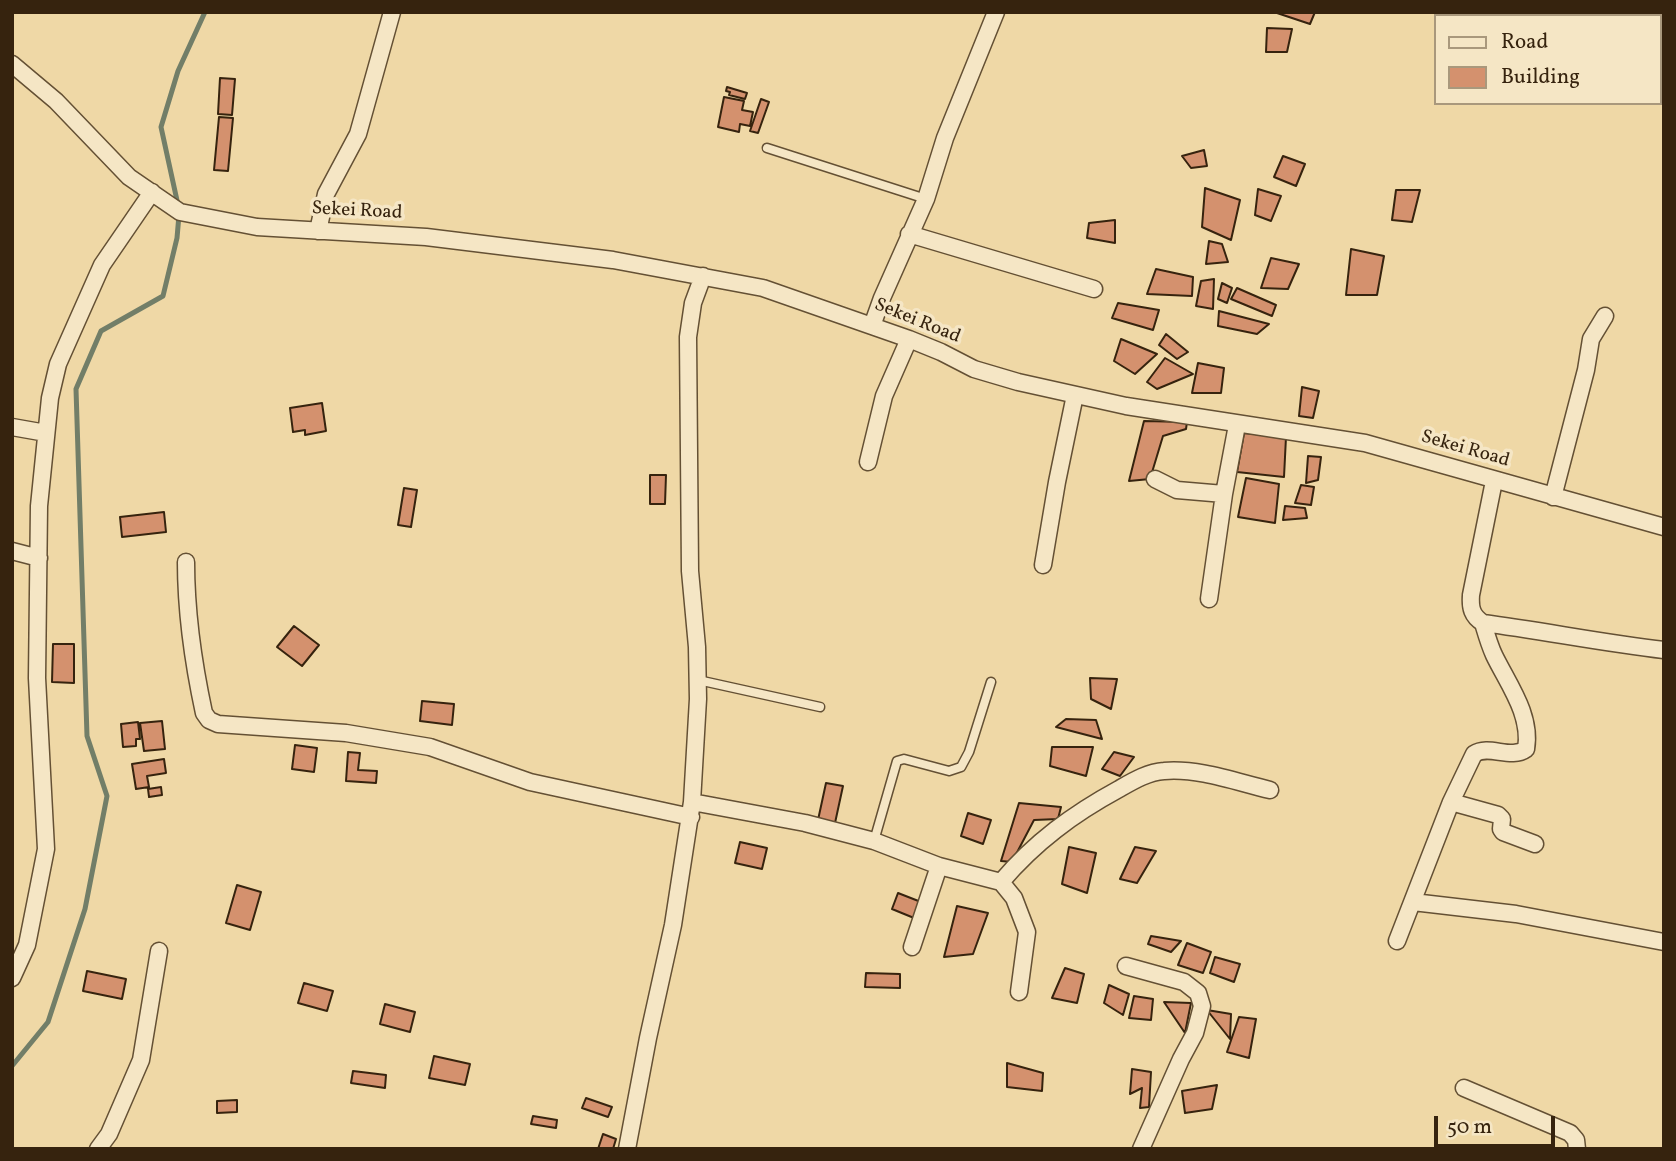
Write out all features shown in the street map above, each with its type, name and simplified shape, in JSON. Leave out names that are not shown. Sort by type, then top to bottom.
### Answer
[{"type":"street","points":[[318,231],[326,194],[358,134],[392,12]]},
{"type":"street","points":[[872,326],[926,199],[945,138],[996,12]]},
{"type":"street","name":"Sekei Road","points":[[12,64],[56,101],[129,177],[180,212],[257,227],[426,237],[613,260],[763,288],[909,339],[974,369],[1018,383],[1237,425],[1365,443],[1664,527]]},
{"type":"street","points":[[12,978],[27,945],[46,849],[37,678],[40,506],[50,398],[58,365],[102,265],[152,192]]},
{"type":"street","points":[[909,234],[1094,289]]},
{"type":"street","points":[[627,1149],[673,925],[691,809],[698,647],[690,571],[688,337],[693,303],[704,276]]},
{"type":"street","points":[[1553,497],[1586,370],[1589,346],[1605,316]]},
{"type":"street","points":[[868,462],[884,396],[909,339]]},
{"type":"street","points":[[1043,565],[1075,395]]},
{"type":"street","points":[[1209,599],[1237,425]]},
{"type":"street","points":[[12,427],[46,433]]},
{"type":"street","points":[[1155,479],[1177,490],[1224,494]]},
{"type":"street","points":[[1494,481],[1471,595],[1472,613],[1483,622],[1601,643],[1664,650]]},
{"type":"street","points":[[12,551],[39,558]]},
{"type":"street","points":[[186,562],[186,604],[192,657],[204,713],[209,720],[218,724],[250,728],[346,733],[429,747],[530,782],[691,809],[805,823],[874,841],[939,866],[1001,882],[1014,898],[1027,932],[1019,992]]},
{"type":"street","points":[[1397,941],[1451,802],[1476,752],[1483,750],[1521,753],[1526,749],[1521,708],[1494,656],[1483,622]]},
{"type":"street","points":[[1001,882],[1023,856],[1061,823],[1140,777],[1176,770],[1270,790]]},
{"type":"street","points":[[1451,802],[1499,816],[1502,831],[1535,844]]},
{"type":"street","points":[[912,947],[939,866]]},
{"type":"street","points":[[1413,902],[1516,914],[1664,942]]},
{"type":"street","points":[[98,1149],[108,1134],[141,1060],[159,951]]},
{"type":"street","points":[[1126,966],[1184,982],[1198,993],[1202,1006],[1195,1033],[1141,1149]]},
{"type":"street","points":[[1464,1088],[1570,1133],[1576,1140],[1577,1149]]},
{"type":"lane","points":[[767,148],[926,199]]},
{"type":"lane","points":[[698,680],[820,707]]},
{"type":"lane","points":[[874,841],[897,761],[904,759],[948,771],[961,766],[969,752],[991,682]]},
{"type":"building","points":[[1274,12],[1315,12],[1310,24]]},
{"type":"building","points":[[1267,28],[1292,29],[1287,52],[1266,52]]},
{"type":"building","points":[[220,78],[235,79],[232,115],[218,114]]},
{"type":"building","points":[[727,87],[747,93],[745,99],[729,95]]},
{"type":"building","points":[[724,97],[744,101],[742,110],[753,112],[750,126],[740,124],[739,132],[718,127]]},
{"type":"building","points":[[761,99],[769,102],[758,133],[750,131]]},
{"type":"building","points":[[219,117],[233,118],[228,171],[214,170]]},
{"type":"building","points":[[1204,150],[1207,166],[1191,168],[1182,156]]},
{"type":"building","points":[[1283,156],[1305,164],[1296,186],[1274,177]]},
{"type":"building","points":[[1205,188],[1240,200],[1231,240],[1202,227]]},
{"type":"building","points":[[1258,189],[1281,196],[1271,221],[1255,215]]},
{"type":"building","points":[[1396,190],[1420,190],[1412,222],[1392,220]]},
{"type":"building","points":[[1115,220],[1115,243],[1087,238],[1089,223]]},
{"type":"building","points":[[1209,241],[1222,244],[1228,262],[1206,264]]},
{"type":"building","points":[[1351,249],[1384,256],[1377,295],[1346,295]]},
{"type":"building","points":[[1271,258],[1299,264],[1288,289],[1261,288]]},
{"type":"building","points":[[1156,269],[1193,277],[1192,296],[1147,294]]},
{"type":"building","points":[[1214,279],[1213,309],[1196,306],[1201,281]]},
{"type":"building","points":[[1222,283],[1232,288],[1227,303],[1218,299]]},
{"type":"building","points":[[1237,288],[1276,305],[1272,316],[1231,299]]},
{"type":"building","points":[[1118,303],[1159,310],[1153,330],[1112,318]]},
{"type":"building","points":[[1219,311],[1269,324],[1257,334],[1218,326]]},
{"type":"building","points":[[1166,334],[1188,352],[1177,359],[1159,345]]},
{"type":"building","points":[[1121,339],[1157,354],[1135,374],[1114,361]]},
{"type":"building","points":[[1165,358],[1193,374],[1157,389],[1147,382]]},
{"type":"building","points":[[1198,363],[1224,368],[1221,393],[1192,393]]},
{"type":"building","points":[[1302,387],[1319,391],[1313,418],[1299,416]]},
{"type":"building","points":[[322,403],[326,431],[305,435],[305,430],[293,432],[290,408]]},
{"type":"building","points":[[1144,421],[1187,422],[1186,429],[1163,436],[1150,479],[1129,481]]},
{"type":"building","points":[[1244,433],[1286,437],[1284,477],[1237,472]]},
{"type":"building","points":[[1308,456],[1321,457],[1318,480],[1306,483]]},
{"type":"building","points":[[650,475],[666,475],[665,504],[650,504]]},
{"type":"building","points":[[1246,478],[1279,484],[1275,523],[1238,517]]},
{"type":"building","points":[[1301,485],[1314,487],[1311,505],[1295,503]]},
{"type":"building","points":[[404,488],[417,490],[411,527],[398,525]]},
{"type":"building","points":[[1285,506],[1305,508],[1307,518],[1283,520]]},
{"type":"building","points":[[164,512],[166,532],[122,537],[120,517]]},
{"type":"building","points":[[294,626],[319,645],[302,666],[277,647]]},
{"type":"building","points":[[53,644],[74,644],[74,683],[52,682]]},
{"type":"building","points":[[1090,678],[1117,679],[1111,709],[1091,699]]},
{"type":"building","points":[[422,701],[454,704],[452,725],[420,721]]},
{"type":"building","points":[[1066,719],[1096,720],[1102,739],[1056,727]]},
{"type":"building","points":[[162,721],[165,749],[144,751],[140,723]]},
{"type":"building","points":[[138,722],[140,739],[136,739],[136,746],[123,747],[121,724]]},
{"type":"building","points":[[295,745],[317,748],[314,772],[292,769]]},
{"type":"building","points":[[1052,747],[1093,747],[1086,776],[1050,766]]},
{"type":"building","points":[[348,752],[360,753],[358,770],[377,771],[376,783],[346,781]]},
{"type":"building","points":[[1114,752],[1134,757],[1120,776],[1102,769]]},
{"type":"building","points":[[164,759],[166,773],[147,776],[149,787],[136,789],[132,764]]},
{"type":"building","points":[[826,783],[843,786],[835,823],[818,820]]},
{"type":"building","points":[[161,787],[162,795],[149,797],[148,789]]},
{"type":"building","points":[[1019,803],[1061,807],[1058,819],[1034,820],[1012,862],[1001,861]]},
{"type":"building","points":[[968,813],[991,820],[983,844],[961,836]]},
{"type":"building","points":[[740,842],[767,848],[762,869],[735,863]]},
{"type":"building","points":[[1069,847],[1096,853],[1087,893],[1062,884]]},
{"type":"building","points":[[1135,847],[1156,851],[1137,883],[1120,879]]},
{"type":"building","points":[[237,885],[261,892],[250,930],[226,923]]},
{"type":"building","points":[[898,893],[921,902],[914,918],[892,909]]},
{"type":"building","points":[[957,906],[988,913],[973,954],[944,957]]},
{"type":"building","points":[[1151,936],[1181,941],[1171,952],[1148,944]]},
{"type":"building","points":[[1187,943],[1211,952],[1203,973],[1178,965]]},
{"type":"building","points":[[1215,957],[1240,964],[1234,982],[1210,973]]},
{"type":"building","points":[[1065,968],[1084,974],[1077,1003],[1052,998]]},
{"type":"building","points":[[87,971],[126,979],[122,999],[83,991]]},
{"type":"building","points":[[866,973],[900,974],[900,988],[865,987]]},
{"type":"building","points":[[304,983],[333,991],[327,1011],[298,1003]]},
{"type":"building","points":[[1109,985],[1129,994],[1123,1015],[1104,1003]]},
{"type":"building","points":[[1134,996],[1153,999],[1151,1020],[1129,1018]]},
{"type":"building","points":[[1164,1002],[1191,1003],[1185,1033]]},
{"type":"building","points":[[385,1004],[415,1012],[410,1032],[380,1024]]},
{"type":"building","points":[[1207,1010],[1231,1014],[1230,1039]]},
{"type":"building","points":[[1239,1017],[1256,1019],[1249,1058],[1227,1052]]},
{"type":"building","points":[[434,1056],[470,1064],[465,1085],[429,1078]]},
{"type":"building","points":[[1007,1063],[1043,1073],[1042,1091],[1007,1087]]},
{"type":"building","points":[[1132,1069],[1151,1072],[1149,1107],[1140,1108],[1142,1088],[1130,1094]]},
{"type":"building","points":[[353,1071],[386,1075],[385,1088],[351,1083]]},
{"type":"building","points":[[1217,1085],[1212,1109],[1185,1113],[1182,1091]]},
{"type":"building","points":[[586,1098],[612,1107],[608,1117],[582,1108]]},
{"type":"building","points":[[237,1100],[237,1112],[217,1113],[217,1101]]},
{"type":"building","points":[[533,1116],[557,1120],[556,1128],[531,1124]]},
{"type":"building","points":[[603,1134],[616,1139],[613,1149],[598,1149]]},
{"type":"waterway","points":[[178,205],[161,127],[178,71],[205,12]]},
{"type":"waterway","points":[[12,1066],[48,1022],[85,909],[107,796],[87,736],[76,389],[101,331],[163,296],[177,238],[179,215]]}]
